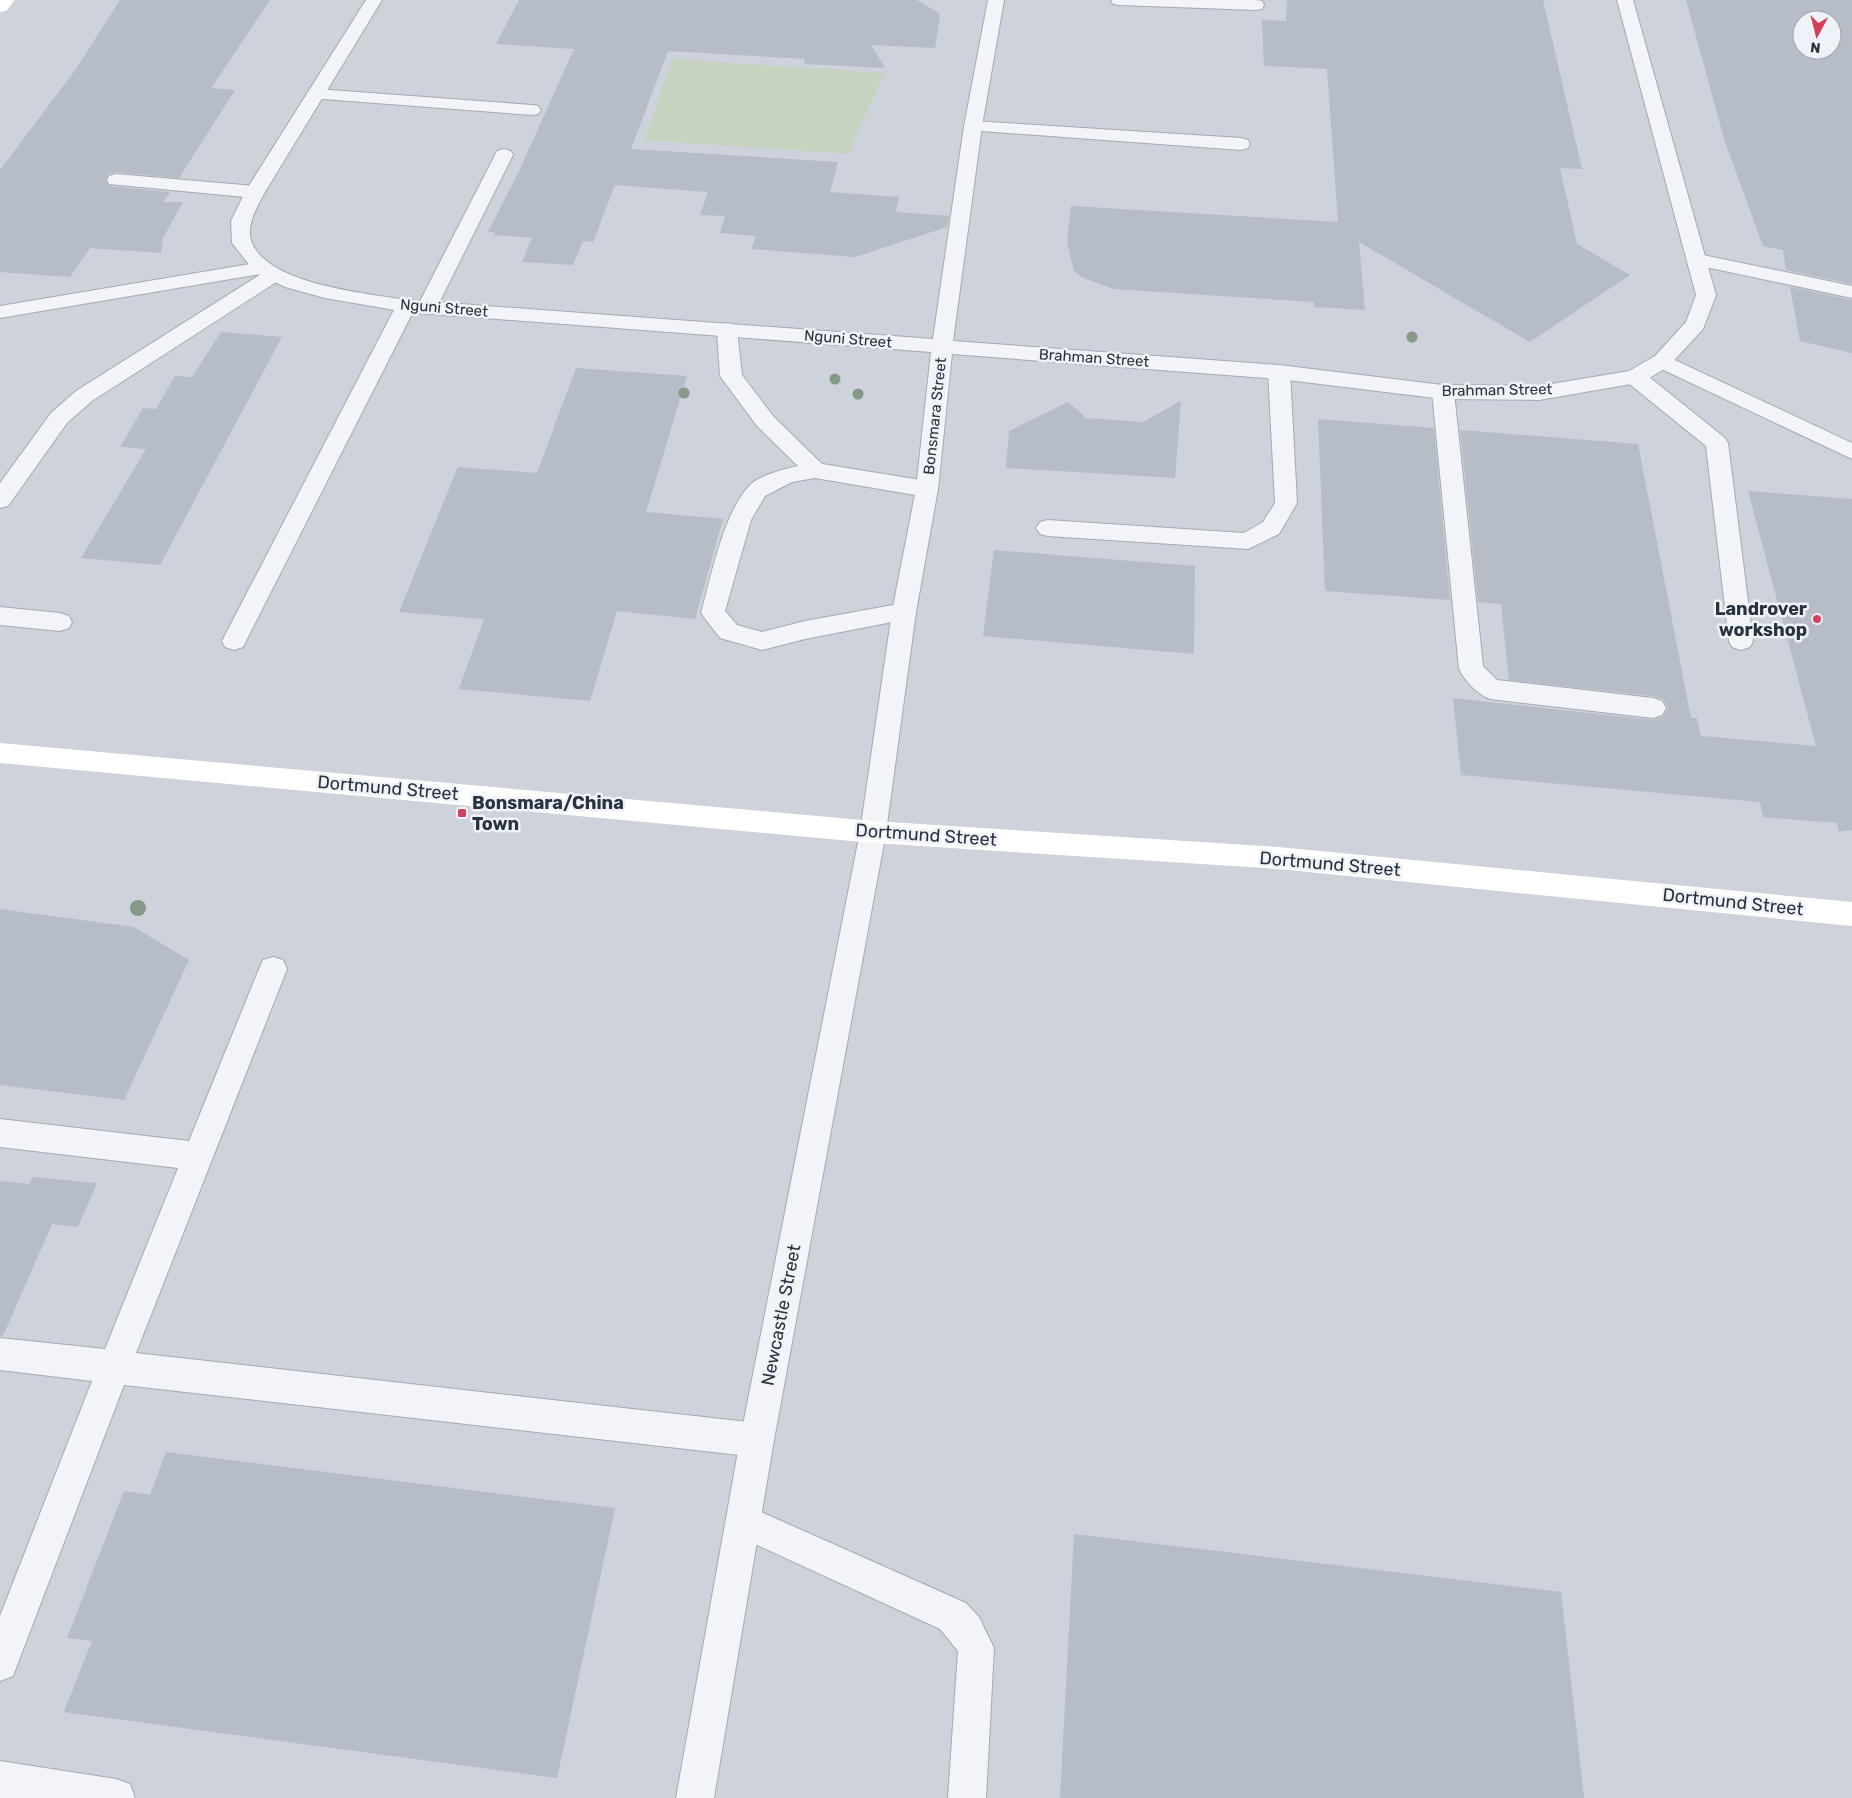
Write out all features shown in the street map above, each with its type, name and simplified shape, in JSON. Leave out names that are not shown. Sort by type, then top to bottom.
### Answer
[{"type":"street","points":[[0,7],[7,0]]},
{"type":"street","name":"Nguni Street","points":[[374,0],[255,192],[241,221],[242,243],[268,271],[292,284],[332,294],[417,306],[942,347]]},
{"type":"street","name":"Bonsmara Street","points":[[873,832],[904,612],[927,489],[942,347],[973,126],[996,0]]},
{"type":"street","points":[[1119,0],[1256,5]]},
{"type":"street","name":"Brahman Street","points":[[942,347],[1279,372],[1443,392],[1540,393],[1635,377],[1662,361],[1696,324],[1706,295],[1698,260],[1625,0]]},
{"type":"street","points":[[316,94],[532,110]]},
{"type":"street","points":[[973,126],[1241,144]]},
{"type":"street","points":[[234,641],[417,306],[504,155]]},
{"type":"street","points":[[116,180],[255,192]]},
{"type":"street","points":[[1698,260],[1852,292]]},
{"type":"street","points":[[0,312],[268,271]]},
{"type":"street","points":[[0,500],[59,418],[84,396],[268,271]]},
{"type":"street","points":[[727,330],[731,376],[764,421],[815,470]]},
{"type":"street","points":[[1662,361],[1852,452]]},
{"type":"street","points":[[1048,528],[1248,541],[1271,528],[1286,503],[1279,372]]},
{"type":"street","points":[[1635,377],[1717,443],[1741,641]]},
{"type":"street","points":[[1443,392],[1471,669],[1490,689],[1653,708]]},
{"type":"street","points":[[1776,414],[1852,430]]},
{"type":"street","points":[[904,612],[805,630],[762,641],[729,632],[713,613],[740,520],[757,492],[786,476],[815,470],[927,489]]},
{"type":"street","points":[[0,616],[60,622]]},
{"type":"street","name":"Dortmund Street","points":[[0,753],[873,832],[1278,858],[1852,914]]},
{"type":"street","name":"Newcastle Street","points":[[695,1798],[757,1440],[873,832]]},
{"type":"street","points":[[0,1663],[114,1367],[273,969]]},
{"type":"street","points":[[0,1133],[198,1156]]},
{"type":"street","points":[[0,1354],[757,1440]]},
{"type":"street","points":[[743,1521],[953,1616],[966,1630],[976,1648],[967,1798]]},
{"type":"street","points":[[0,1780],[116,1798]]},
{"type":"shaded area","points":[[0,0],[1852,0],[1852,1798],[0,1798]]},
{"type":"green space","points":[[673,59],[884,73],[848,154],[644,140]]},
{"type":"building","points":[[120,0],[270,0],[211,88],[235,90],[179,178],[116,172],[108,174],[105,179],[109,186],[170,192],[163,202],[183,202],[163,238],[161,253],[90,248],[70,277],[0,272],[0,170],[76,69]]},
{"type":"building","points":[[519,0],[917,0],[940,14],[935,48],[871,45],[885,68],[804,64],[805,59],[668,51],[631,149],[838,162],[830,192],[899,197],[896,212],[949,216],[947,227],[855,257],[751,249],[756,236],[720,233],[725,216],[700,215],[708,192],[615,185],[593,242],[583,241],[573,265],[522,262],[532,238],[494,235],[495,232],[488,232],[520,169],[574,49],[496,44]]},
{"type":"building","points":[[1287,0],[1543,0],[1582,169],[1560,168],[1577,244],[1630,275],[1530,342],[1359,242],[1365,310],[1314,307],[1314,302],[1113,289],[1083,278],[1074,271],[1067,243],[1071,206],[1338,222],[1327,69],[1264,66],[1262,20],[1286,21]]},
{"type":"building","points":[[1686,0],[1852,0],[1852,284],[1786,270],[1783,250],[1763,246],[1725,142]]},
{"type":"building","points":[[1790,287],[1852,300],[1852,353],[1800,341]]},
{"type":"building","points":[[221,332],[282,337],[160,565],[81,558],[146,449],[120,447],[143,408],[156,409],[175,376],[192,377]]},
{"type":"building","points":[[576,368],[687,376],[646,512],[723,519],[695,619],[617,611],[590,701],[459,689],[484,619],[399,612],[458,467],[537,473]]},
{"type":"building","points":[[1181,401],[1175,478],[1006,468],[1009,431],[1068,402],[1086,418],[1143,422]]},
{"type":"building","points":[[1318,419],[1434,428],[1450,600],[1325,591]]},
{"type":"building","points":[[1460,430],[1638,444],[1691,718],[1697,718],[1701,736],[1816,746],[1748,491],[1852,499],[1852,830],[1839,832],[1837,823],[1763,817],[1760,802],[1461,775],[1453,698],[1653,720],[1664,716],[1668,707],[1663,699],[1653,696],[1509,680],[1501,604],[1478,602]]},
{"type":"building","points":[[994,550],[1195,566],[1194,654],[983,636]]},
{"type":"building","points":[[0,909],[134,927],[189,960],[124,1100],[0,1085]]},
{"type":"building","points":[[33,1177],[97,1183],[78,1227],[52,1224],[3,1336],[0,1336],[0,1181],[29,1184]]},
{"type":"building","points":[[166,1452],[615,1508],[557,1778],[64,1712],[92,1641],[67,1638],[124,1491],[150,1495]]},
{"type":"building","points":[[1074,1534],[1561,1592],[1584,1798],[1060,1798]]},
{"type":"place","name":"Landrover workshop","points":[[1817,619]]},
{"type":"place","name":"Bonsmara/China Town","points":[[462,813]]}]
